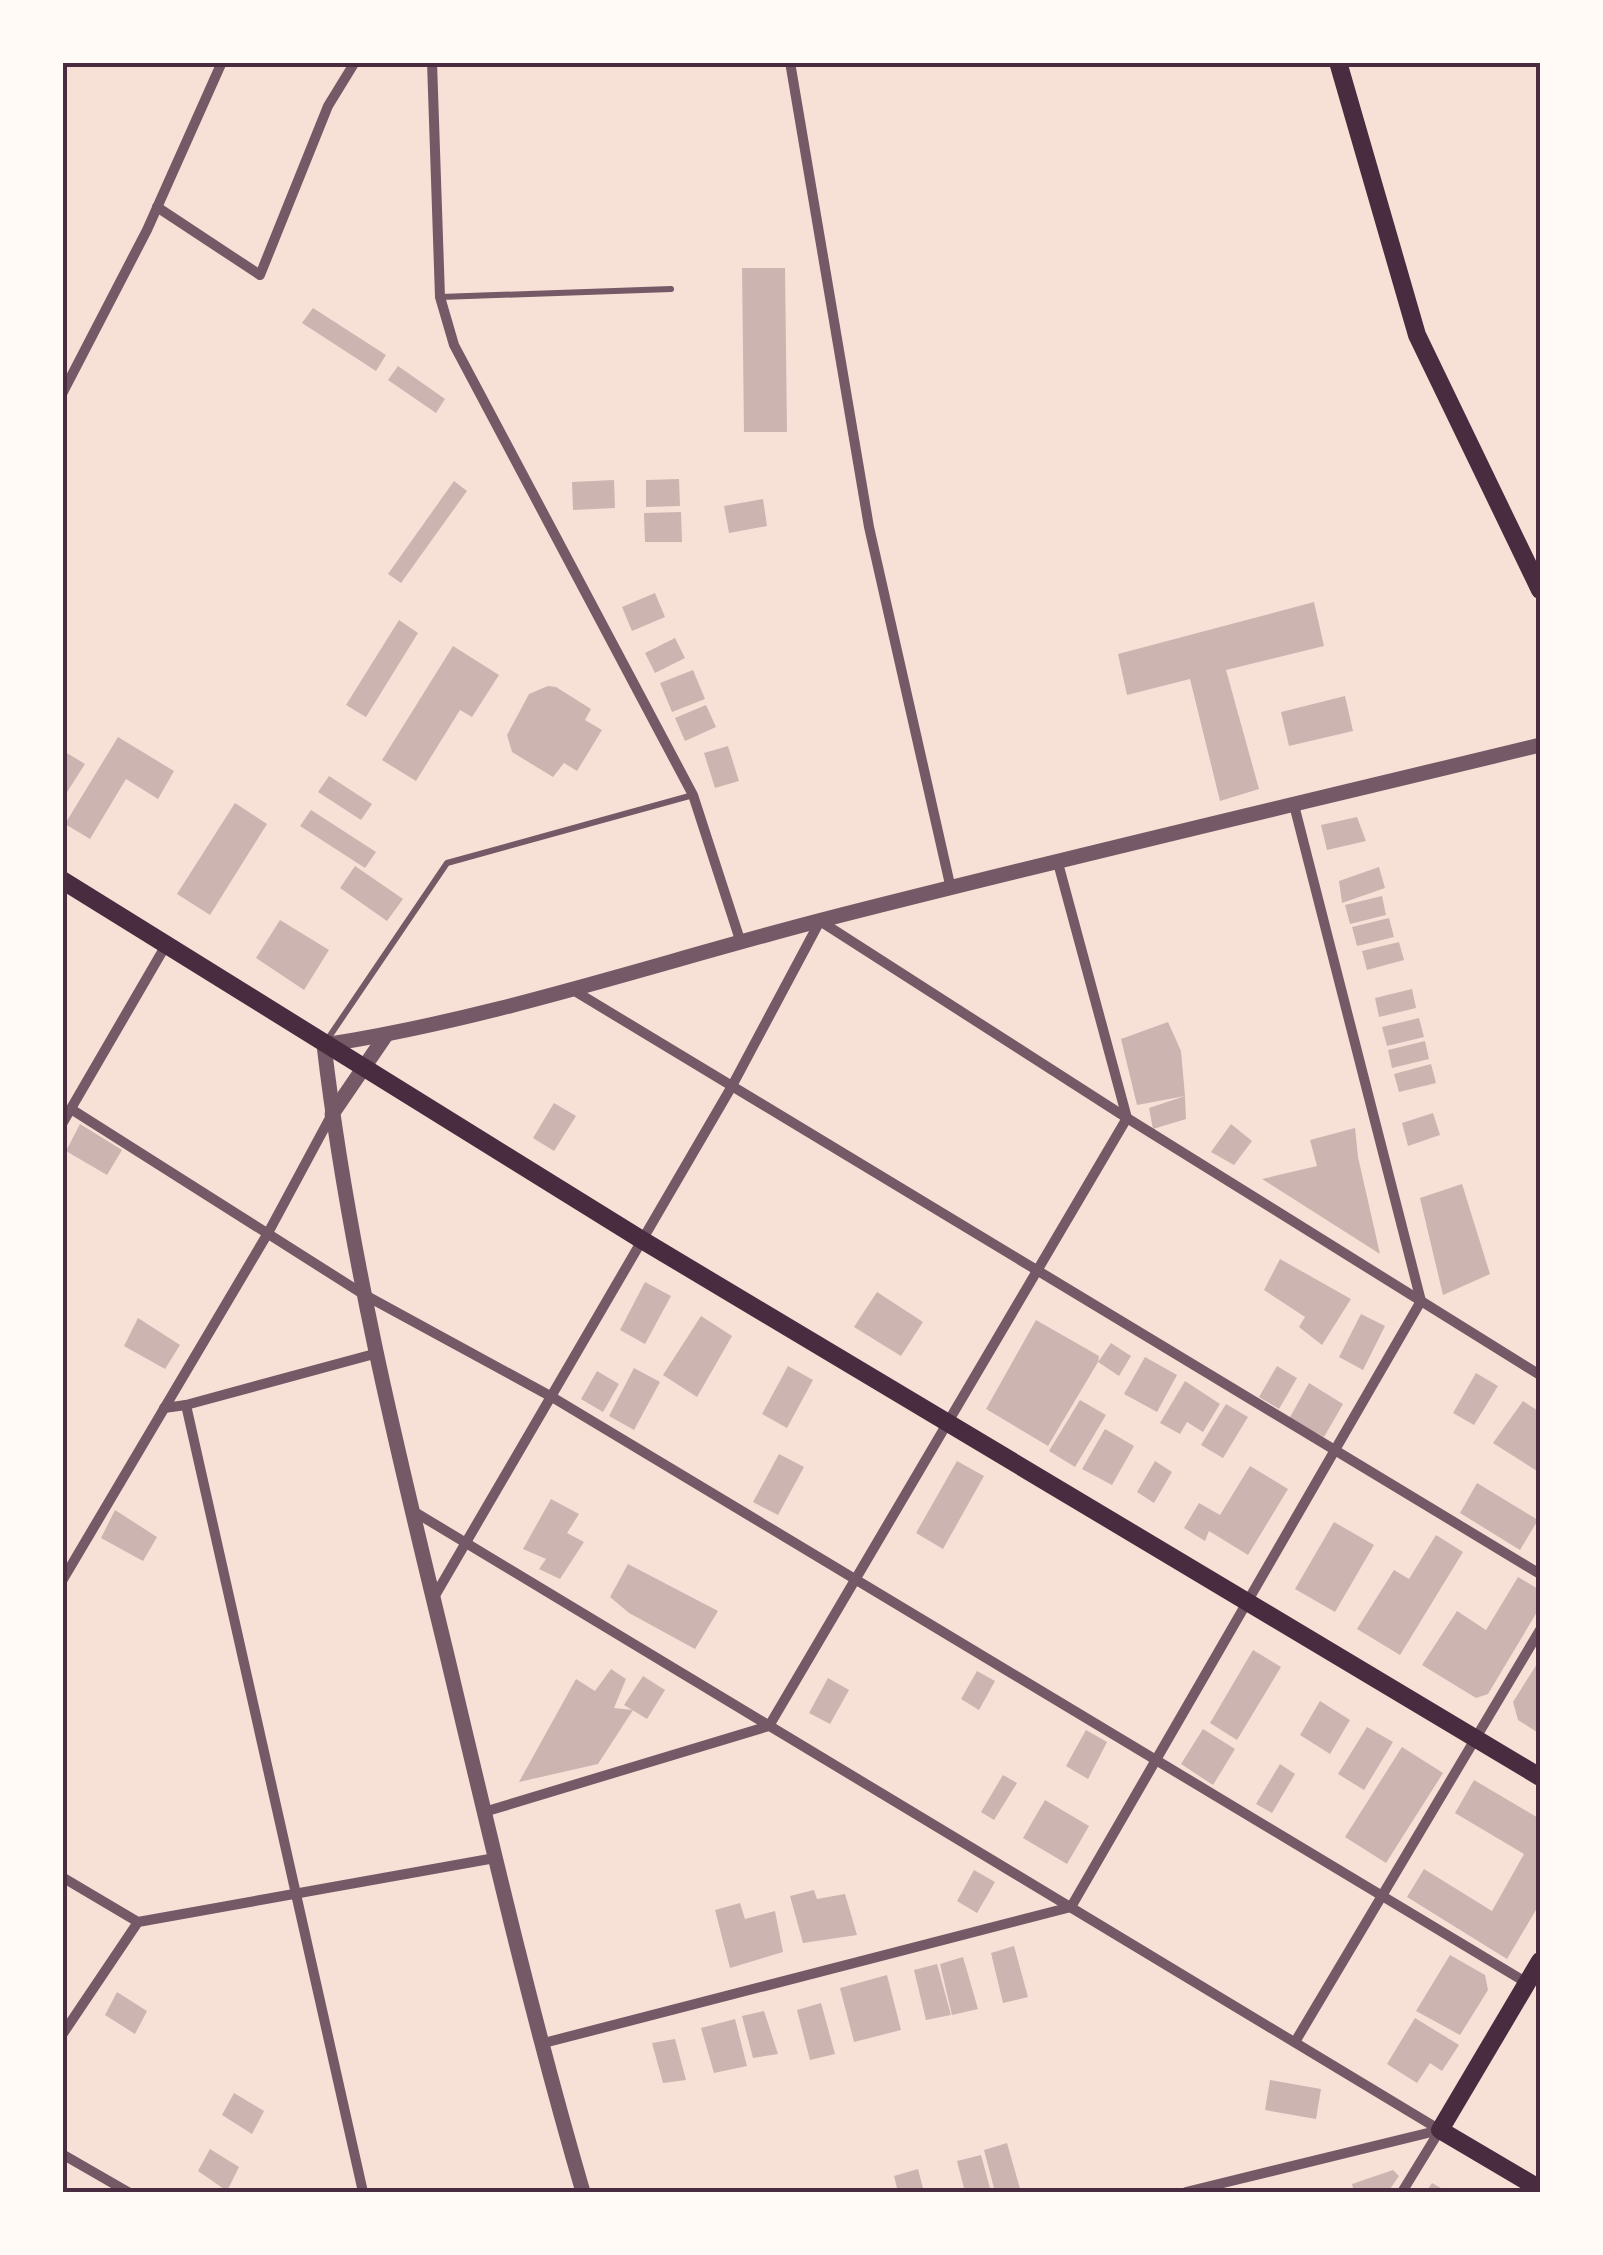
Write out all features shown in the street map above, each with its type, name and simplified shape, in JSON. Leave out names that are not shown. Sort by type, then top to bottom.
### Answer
[{"type":"main road","points":[[1338,62],[1417,335],[1540,590]]},
{"type":"main road","points":[[62,880],[642,1240],[1540,1777]]},
{"type":"main road","points":[[1540,1961],[1440,2130],[1540,2189]]},
{"type":"street","points":[[62,394],[157,207],[222,62]]},
{"type":"street","points":[[157,207],[260,274],[328,106],[355,62]]},
{"type":"street","points":[[432,62],[440,297],[454,345],[693,796],[741,943]]},
{"type":"street","points":[[790,62],[869,527],[951,889]]},
{"type":"street","points":[[584,2192],[540,2044],[374,1354],[332,1114],[324,1045],[386,1035],[573,990],[820,921],[1540,744]]},
{"type":"street","points":[[540,2044],[1071,1908],[1421,1300],[1294,805]]},
{"type":"street","points":[[484,1812],[769,1726],[1128,1118],[1058,863]]},
{"type":"street","points":[[820,921],[1540,1375]]},
{"type":"street","points":[[433,1600],[732,1086],[820,921]]},
{"type":"street","points":[[62,1124],[166,945]]},
{"type":"street","points":[[573,990],[1540,1574]]},
{"type":"street","points":[[62,1581],[268,1233],[332,1114],[386,1035]]},
{"type":"street","points":[[72,1108],[363,1294],[552,1397],[1527,1983]]},
{"type":"street","points":[[164,1408],[374,1354]]},
{"type":"street","points":[[186,1405],[363,2192]]},
{"type":"street","points":[[412,1511],[1440,2130]]},
{"type":"street","points":[[1294,2042],[1540,1630]]},
{"type":"street","points":[[62,1877],[138,1922],[495,1858]]},
{"type":"street","points":[[62,2036],[138,1922]]},
{"type":"street","points":[[1186,2192],[1440,2130]]},
{"type":"street","points":[[1402,2192],[1440,2130]]},
{"type":"street","points":[[62,2154],[128,2192]]},
{"type":"lane","points":[[440,297],[671,289]]},
{"type":"lane","points":[[324,1045],[447,864],[693,796]]},
{"type":"building","points":[[742,268],[785,268],[787,432],[744,432]]},
{"type":"building","points":[[313,308],[386,355],[376,371],[302,323]]},
{"type":"building","points":[[398,366],[445,399],[436,413],[388,380]]},
{"type":"building","points":[[679,479],[680,506],[646,507],[646,480]]},
{"type":"building","points":[[614,480],[615,508],[573,510],[572,482]]},
{"type":"building","points":[[454,481],[467,491],[401,583],[388,574]]},
{"type":"building","points":[[763,499],[767,526],[729,533],[724,506]]},
{"type":"building","points":[[681,512],[682,542],[645,542],[644,513]]},
{"type":"building","points":[[655,593],[665,617],[632,631],[622,607]]},
{"type":"building","points":[[1314,602],[1324,646],[1226,670],[1259,789],[1220,801],[1190,679],[1127,695],[1118,654]]},
{"type":"building","points":[[399,620],[418,633],[366,717],[346,705]]},
{"type":"building","points":[[675,638],[685,658],[655,673],[645,653]]},
{"type":"building","points":[[453,646],[499,675],[472,717],[460,710],[416,781],[382,760]]},
{"type":"building","points":[[693,670],[705,699],[672,712],[660,683]]},
{"type":"building","points":[[548,686],[591,709],[585,720],[602,730],[577,771],[564,763],[553,777],[512,752],[507,735],[529,694]]},
{"type":"building","points":[[1345,696],[1353,731],[1289,746],[1281,712]]},
{"type":"building","points":[[706,705],[716,727],[685,741],[675,718]]},
{"type":"building","points":[[118,737],[174,771],[158,799],[126,779],[90,839],[65,824]]},
{"type":"building","points":[[728,746],[739,781],[715,788],[704,753]]},
{"type":"building","points":[[62,750],[85,764],[62,800]]},
{"type":"building","points":[[329,776],[372,804],[361,820],[318,792]]},
{"type":"building","points":[[235,803],[267,824],[210,915],[177,894]]},
{"type":"building","points":[[311,810],[376,852],[365,868],[300,826]]},
{"type":"building","points":[[1357,817],[1366,841],[1327,850],[1321,825]]},
{"type":"building","points":[[355,866],[403,899],[387,921],[340,888]]},
{"type":"building","points":[[1379,867],[1385,888],[1342,903],[1339,881]]},
{"type":"building","points":[[1382,896],[1386,915],[1350,924],[1345,905]]},
{"type":"building","points":[[1389,918],[1394,937],[1357,946],[1352,927]]},
{"type":"building","points":[[280,920],[329,950],[304,990],[256,958]]},
{"type":"building","points":[[1399,942],[1404,960],[1367,970],[1362,951]]},
{"type":"building","points":[[1412,989],[1416,1008],[1379,1017],[1375,998]]},
{"type":"building","points":[[1419,1018],[1424,1037],[1387,1046],[1382,1027]]},
{"type":"building","points":[[1168,1022],[1181,1051],[1185,1096],[1137,1105],[1121,1039]]},
{"type":"building","points":[[1425,1041],[1429,1059],[1392,1068],[1388,1050]]},
{"type":"building","points":[[1431,1064],[1436,1083],[1399,1092],[1394,1074]]},
{"type":"building","points":[[1185,1096],[1186,1119],[1153,1129],[1149,1108]]},
{"type":"building","points":[[554,1103],[576,1116],[554,1151],[533,1138]]},
{"type":"building","points":[[1433,1113],[1440,1135],[1408,1146],[1402,1123]]},
{"type":"building","points":[[80,1124],[122,1150],[107,1175],[66,1151]]},
{"type":"building","points":[[1231,1124],[1252,1141],[1234,1165],[1211,1152]]},
{"type":"building","points":[[1355,1128],[1380,1254],[1262,1179],[1317,1166],[1310,1140]]},
{"type":"building","points":[[1462,1184],[1490,1274],[1443,1295],[1420,1198]]},
{"type":"building","points":[[1280,1259],[1351,1299],[1322,1345],[1299,1327],[1305,1317],[1264,1290]]},
{"type":"building","points":[[645,1282],[671,1296],[645,1344],[620,1330]]},
{"type":"building","points":[[877,1292],[923,1322],[901,1356],[854,1327]]},
{"type":"building","points":[[1361,1314],[1385,1326],[1363,1370],[1339,1357]]},
{"type":"building","points":[[701,1316],[732,1336],[697,1397],[663,1375]]},
{"type":"building","points":[[138,1318],[180,1345],[165,1369],[124,1346]]},
{"type":"building","points":[[1036,1320],[1099,1356],[1048,1446],[986,1409]]},
{"type":"building","points":[[1111,1343],[1131,1356],[1119,1376],[1098,1362]]},
{"type":"building","points":[[1145,1357],[1177,1375],[1157,1412],[1124,1394]]},
{"type":"building","points":[[788,1366],[813,1380],[787,1428],[762,1414]]},
{"type":"building","points":[[1277,1366],[1297,1378],[1279,1409],[1259,1397]]},
{"type":"building","points":[[634,1368],[660,1382],[634,1430],[609,1416]]},
{"type":"building","points":[[597,1371],[619,1384],[603,1412],[581,1399]]},
{"type":"building","points":[[1476,1373],[1498,1386],[1474,1425],[1453,1413]]},
{"type":"building","points":[[1185,1381],[1220,1404],[1203,1432],[1187,1422],[1180,1434],[1160,1423]]},
{"type":"building","points":[[1309,1383],[1343,1404],[1324,1437],[1289,1419]]},
{"type":"building","points":[[1080,1400],[1106,1415],[1075,1467],[1049,1451]]},
{"type":"building","points":[[1523,1401],[1540,1412],[1540,1473],[1493,1443]]},
{"type":"building","points":[[1226,1404],[1248,1417],[1223,1458],[1201,1445]]},
{"type":"building","points":[[1105,1429],[1134,1446],[1112,1485],[1082,1469]]},
{"type":"building","points":[[779,1454],[804,1467],[778,1515],[753,1502]]},
{"type":"building","points":[[957,1461],[984,1476],[943,1549],[916,1533]]},
{"type":"building","points":[[1155,1461],[1172,1472],[1154,1503],[1137,1492]]},
{"type":"building","points":[[1250,1466],[1288,1489],[1248,1555],[1209,1531],[1205,1541],[1184,1528],[1199,1503],[1220,1515]]},
{"type":"building","points":[[1477,1483],[1538,1520],[1520,1550],[1460,1513]]},
{"type":"building","points":[[551,1499],[579,1514],[567,1533],[584,1542],[560,1579],[539,1569],[546,1559],[523,1549]]},
{"type":"building","points":[[115,1510],[157,1537],[143,1561],[101,1538]]},
{"type":"building","points":[[1334,1522],[1374,1545],[1335,1612],[1295,1589]]},
{"type":"building","points":[[1436,1535],[1463,1552],[1400,1655],[1357,1629],[1394,1570],[1409,1579]]},
{"type":"building","points":[[628,1564],[718,1611],[695,1649],[629,1613],[610,1597]]},
{"type":"building","points":[[1518,1577],[1538,1589],[1540,1607],[1488,1694],[1476,1698],[1422,1665],[1457,1611],[1486,1630]]},
{"type":"building","points":[[1253,1650],[1281,1667],[1237,1740],[1210,1723]]},
{"type":"building","points":[[1540,1659],[1540,1734],[1518,1720],[1513,1702]]},
{"type":"building","points":[[611,1669],[626,1679],[614,1708],[633,1710],[598,1764],[519,1782],[576,1679],[595,1691]]},
{"type":"building","points":[[977,1671],[995,1681],[979,1710],[961,1699]]},
{"type":"building","points":[[643,1676],[665,1690],[647,1719],[624,1705]]},
{"type":"building","points":[[828,1678],[849,1690],[830,1724],[809,1713]]},
{"type":"building","points":[[1320,1701],[1350,1720],[1330,1754],[1300,1735]]},
{"type":"building","points":[[1367,1727],[1393,1742],[1364,1790],[1338,1774]]},
{"type":"building","points":[[1203,1729],[1235,1749],[1213,1785],[1181,1764]]},
{"type":"building","points":[[1086,1730],[1107,1742],[1088,1779],[1066,1766]]},
{"type":"building","points":[[1402,1747],[1443,1773],[1386,1863],[1345,1837]]},
{"type":"building","points":[[1280,1764],[1295,1774],[1272,1813],[1256,1804]]},
{"type":"building","points":[[1003,1775],[1017,1783],[994,1820],[981,1812]]},
{"type":"building","points":[[1474,1780],[1540,1819],[1540,1903],[1507,1959],[1407,1897],[1424,1869],[1492,1911],[1524,1854],[1455,1813]]},
{"type":"building","points":[[1045,1800],[1089,1826],[1067,1864],[1023,1838]]},
{"type":"building","points":[[974,1870],[995,1882],[977,1913],[957,1901]]},
{"type":"building","points":[[814,1890],[817,1899],[845,1894],[857,1935],[803,1943],[790,1896]]},
{"type":"building","points":[[740,1903],[745,1919],[775,1911],[783,1952],[730,1968],[715,1910]]},
{"type":"building","points":[[1014,1946],[1028,1997],[1003,2003],[991,1953]]},
{"type":"building","points":[[1450,1955],[1485,1975],[1488,1990],[1460,2035],[1416,2011]]},
{"type":"building","points":[[963,1957],[978,2009],[952,2015],[940,1964]]},
{"type":"building","points":[[937,1964],[951,2015],[926,2020],[914,1970]]},
{"type":"building","points":[[887,1975],[901,2030],[854,2042],[840,1988]]},
{"type":"building","points":[[117,1992],[147,2011],[135,2034],[105,2015]]},
{"type":"building","points":[[821,2003],[835,2054],[810,2060],[797,2010]]},
{"type":"building","points":[[764,2011],[778,2054],[753,2058],[742,2016]]},
{"type":"building","points":[[1415,2018],[1459,2045],[1442,2071],[1430,2063],[1417,2083],[1387,2064]]},
{"type":"building","points":[[735,2019],[747,2066],[714,2073],[701,2028]]},
{"type":"building","points":[[675,2039],[686,2080],[663,2083],[652,2043]]},
{"type":"building","points":[[1270,2080],[1321,2089],[1316,2119],[1265,2110]]},
{"type":"building","points":[[234,2093],[264,2111],[252,2134],[222,2115]]},
{"type":"building","points":[[1007,2143],[1021,2192],[995,2192],[984,2150]]},
{"type":"building","points":[[210,2149],[239,2167],[227,2191],[198,2171]]},
{"type":"building","points":[[981,2155],[991,2192],[965,2192],[957,2161]]},
{"type":"building","points":[[918,2169],[924,2192],[898,2192],[894,2176]]},
{"type":"building","points":[[1393,2170],[1399,2176],[1388,2192],[1354,2192],[1352,2184]]},
{"type":"building","points":[[1432,2183],[1448,2192],[1426,2192]]}]
